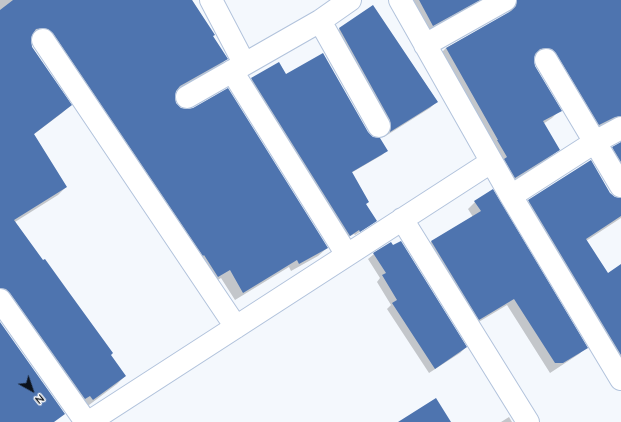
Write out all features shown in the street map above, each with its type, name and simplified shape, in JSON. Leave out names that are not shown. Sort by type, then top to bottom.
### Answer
[{"type":"street","points":[[211,0],[238,67],[346,255]]},
{"type":"street","points":[[187,97],[320,21],[350,0]]},
{"type":"street","points":[[400,0],[491,162],[621,379]]},
{"type":"street","points":[[425,45],[504,0]]},
{"type":"street","points":[[320,21],[379,126]]},
{"type":"street","points":[[43,40],[236,327]]},
{"type":"street","points":[[546,60],[621,186]]},
{"type":"street","points":[[511,196],[595,142],[621,128]]},
{"type":"street","points":[[0,300],[88,422],[491,162]]},
{"type":"street","points":[[402,219],[528,422]]},
{"type":"building","points":[[13,0],[192,0],[215,35],[213,36],[228,59],[180,86],[176,91],[176,103],[181,108],[193,108],[228,88],[328,248],[299,264],[297,260],[243,293],[230,270],[218,277],[53,33],[48,29],[36,29],[32,35],[32,47],[72,105],[34,134],[67,187],[14,220],[43,260],[45,259],[113,353],[111,355],[126,376],[93,400],[90,396],[85,399],[10,293],[6,289],[0,288],[0,10]]},
{"type":"building","points":[[419,0],[480,0],[433,26]]},
{"type":"building","points":[[517,0],[621,0],[621,116],[615,117],[599,125],[556,53],[552,49],[540,49],[535,54],[535,66],[562,111],[543,121],[560,150],[515,178],[504,159],[507,157],[498,140],[446,48],[511,11],[516,6]]},
{"type":"building","points":[[373,5],[438,102],[390,132],[390,120],[339,28]]},
{"type":"building","points":[[323,53],[368,132],[373,137],[380,138],[388,151],[352,172],[369,202],[366,204],[377,221],[360,232],[359,230],[350,236],[251,78],[279,62],[286,74]]},
{"type":"building","points":[[621,142],[621,162],[612,147]]},
{"type":"building","points":[[591,160],[610,193],[615,197],[621,198],[621,216],[586,239],[608,273],[621,264],[621,355],[528,200]]},
{"type":"building","points":[[493,189],[588,348],[563,363],[555,363],[514,299],[479,320],[431,241],[481,211],[474,201]]},
{"type":"building","points":[[401,241],[467,347],[435,369],[392,303],[397,300],[382,275],[386,273],[373,253],[391,242],[393,245]]},
{"type":"building","points":[[0,322],[65,414],[54,422],[0,422]]},
{"type":"building","points":[[436,398],[451,422],[398,422]]}]
